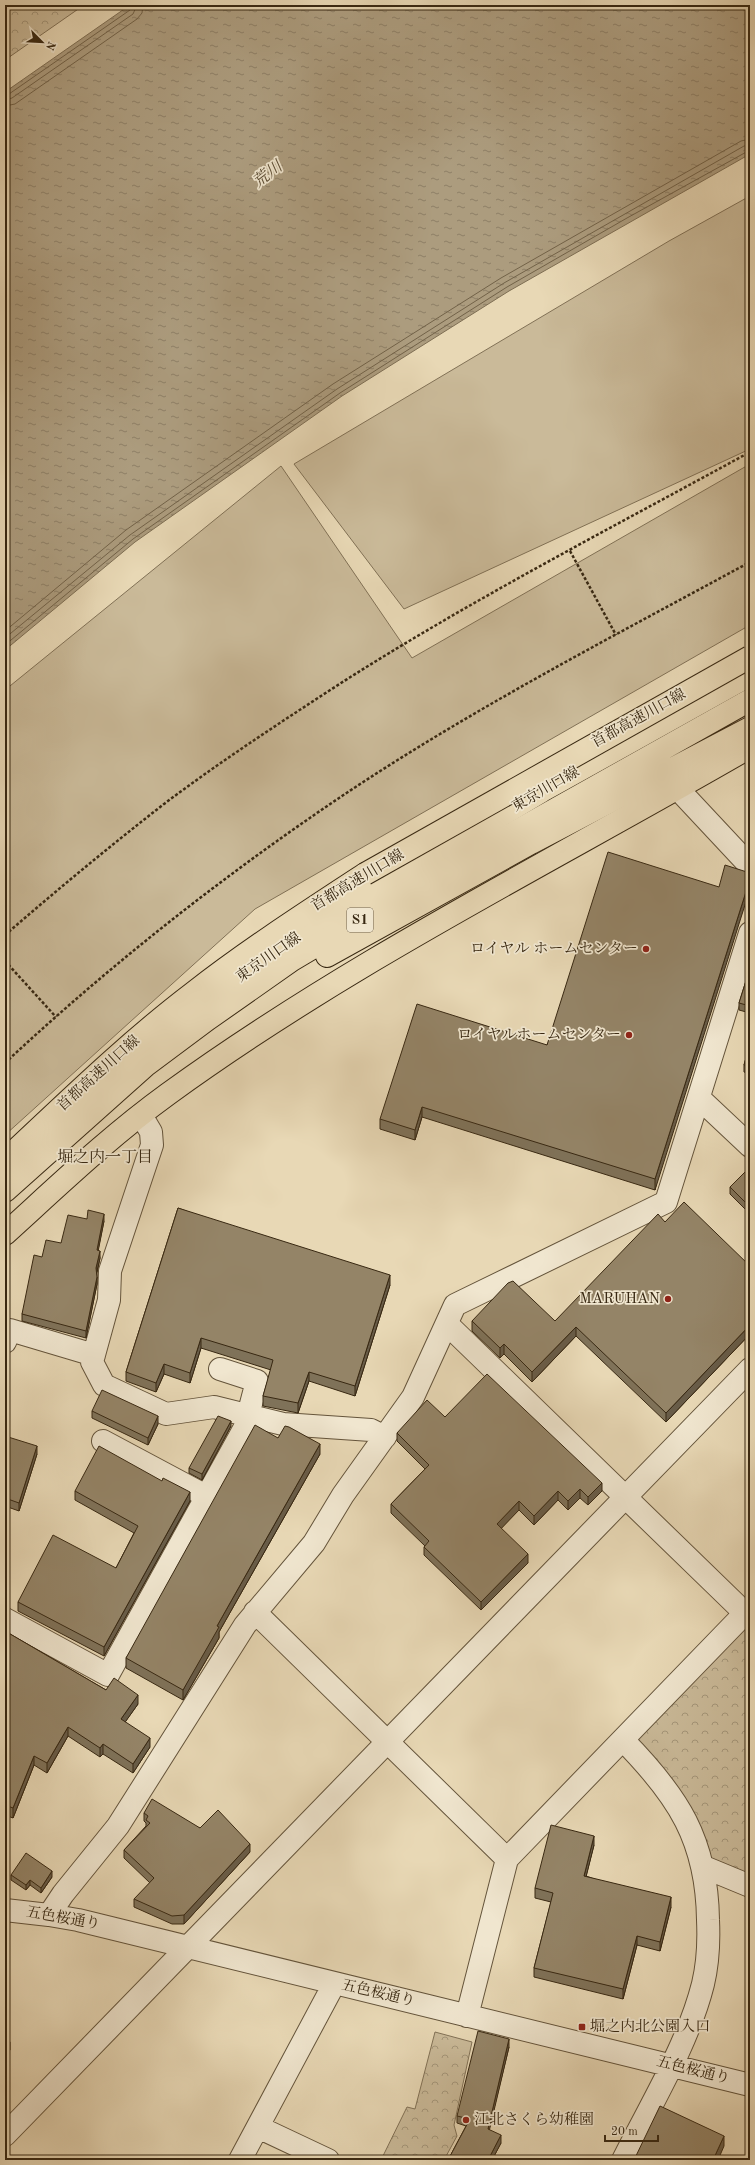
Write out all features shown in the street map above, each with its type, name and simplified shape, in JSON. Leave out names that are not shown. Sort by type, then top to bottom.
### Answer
[{"type":"main road","name":"首都高速川口線","points":[[5,1160],[113,1060],[193,993],[283,927],[365,874],[750,657]]},
{"type":"main road","name":"S1","points":[[365,874],[417,855],[750,665]]},
{"type":"main road","name":"東京川口線","points":[[5,1174],[160,1039],[284,946],[542,791],[750,675]]},
{"type":"main road","name":"首都高速川口線","points":[[5,1191],[145,1066],[208,1018],[292,960],[376,910],[750,700]]},
{"type":"main road","points":[[208,1018],[345,946],[531,843],[750,728]]},
{"type":"main road","points":[[5,1234],[96,1150],[141,1114],[244,1040],[371,960],[750,748]]},
{"type":"street","points":[[542,791],[708,674],[750,648]]},
{"type":"street","points":[[678,789],[750,866]]},
{"type":"street","points":[[49,1915],[63,1894],[118,1826],[245,1625],[314,1543],[343,1495],[413,1397],[455,1305],[666,1202],[750,933]]},
{"type":"street","points":[[699,1098],[750,1146]]},
{"type":"street","points":[[141,1114],[151,1132],[152,1145],[110,1271],[109,1300],[92,1362],[104,1385],[166,1414],[214,1407],[283,1424],[371,1430],[385,1437]]},
{"type":"street","points":[[447,1324],[624,1497],[748,1613],[507,1859],[467,2016]]},
{"type":"street","points":[[5,1342],[10,1330],[94,1355]]},
{"type":"street","points":[[5,1619],[108,1675],[245,1427],[257,1381],[220,1369]]},
{"type":"street","points":[[5,2135],[189,1948],[387,1741],[750,1369]]},
{"type":"street","points":[[103,1441],[206,1496]]},
{"type":"street","points":[[255,1612],[507,1859]]},
{"type":"street","points":[[623,2160],[670,2066],[695,2009],[703,1983],[707,1956],[708,1928],[708,1898],[704,1867],[693,1836],[676,1803],[647,1765],[624,1740]]},
{"type":"street","points":[[704,1867],[750,1886]]},
{"type":"street","name":"五色桜通り","points":[[5,1910],[49,1915],[750,2085]]},
{"type":"street","points":[[240,2160],[334,1984]]},
{"type":"street","points":[[258,2127],[328,2160]]},
{"type":"path","points":[[5,935],[100,855],[166,803],[220,764],[342,683],[420,634],[750,452]]},
{"type":"path","points":[[570,550],[616,636]]},
{"type":"path","points":[[5,1063],[56,1017],[191,905],[273,844],[343,796],[501,698],[750,562]]},
{"type":"path","points":[[5,961],[56,1017]]},
{"type":"green space","points":[[5,5],[84,5],[5,60]]},
{"type":"green space","points":[[750,196],[750,449],[404,609],[294,464],[669,241]]},
{"type":"green space","points":[[750,464],[750,625],[255,909],[5,1135],[5,690],[281,466],[412,658]]},
{"type":"green space","points":[[744,1628],[750,1630],[750,1877],[713,1861],[640,1748],[638,1736]]},
{"type":"green space","points":[[435,2032],[472,2042],[454,2125],[457,2136],[444,2160],[381,2160],[407,2107],[415,2109]]},
{"type":"water","name":"荒川","points":[[130,5],[750,5],[750,154],[509,291],[342,396],[135,542],[5,650],[5,92]]},
{"type":"building","name":"ロイヤルホームセンター","points":[[608,852],[719,887],[725,865],[750,873],[750,879],[655,1179],[422,1107],[415,1130],[380,1119],[417,1004],[547,1045]]},
{"type":"building","points":[[750,968],[750,1006],[739,1003]]},
{"type":"building","points":[[750,1044],[750,1067],[744,1065]]},
{"type":"building","points":[[750,1167],[750,1207],[730,1187]]},
{"type":"building","name":"MARUHAN","points":[[684,1202],[750,1266],[750,1325],[666,1413],[576,1327],[532,1372],[504,1344],[500,1348],[472,1321],[508,1283],[513,1281],[555,1321],[658,1214],[665,1222]]},
{"type":"building","points":[[178,1208],[390,1275],[355,1386],[309,1372],[298,1403],[263,1396],[273,1360],[201,1338],[190,1373],[164,1364],[156,1383],[126,1372]]},
{"type":"building","points":[[88,1210],[104,1214],[97,1250],[100,1251],[96,1268],[97,1277],[86,1331],[22,1314],[34,1255],[42,1257],[46,1240],[61,1243],[68,1215],[87,1219]]},
{"type":"building","points":[[487,1374],[602,1483],[588,1497],[580,1489],[568,1501],[558,1491],[534,1516],[519,1501],[497,1524],[528,1554],[481,1602],[424,1547],[429,1541],[391,1504],[429,1465],[397,1433],[427,1400],[445,1417]]},
{"type":"building","points":[[102,1390],[158,1416],[148,1438],[92,1411]]},
{"type":"building","points":[[218,1416],[231,1421],[202,1474],[189,1468]]},
{"type":"building","points":[[255,1425],[278,1438],[285,1426],[289,1427],[320,1444],[217,1626],[219,1627],[183,1690],[126,1658]]},
{"type":"building","points":[[5,1436],[37,1446],[19,1503],[5,1498]]},
{"type":"building","points":[[99,1446],[162,1481],[163,1478],[190,1492],[104,1647],[18,1602],[53,1535],[116,1568],[138,1526],[75,1491]]},
{"type":"building","points":[[5,1631],[106,1690],[114,1678],[138,1695],[121,1719],[150,1738],[133,1764],[103,1744],[100,1748],[68,1727],[47,1763],[34,1756],[13,1808],[5,1805]]},
{"type":"building","points":[[152,1799],[200,1828],[218,1810],[250,1844],[184,1915],[172,1916],[134,1899],[154,1878],[124,1850],[150,1823],[146,1820],[148,1816],[144,1813]]},
{"type":"building","points":[[551,1825],[594,1836],[584,1876],[671,1897],[660,1942],[637,1936],[623,1989],[534,1968],[553,1893],[535,1888]]},
{"type":"building","points":[[26,1853],[52,1871],[41,1888],[30,1880],[26,1885],[11,1875]]},
{"type":"building","points":[[478,2031],[509,2039],[488,2129],[501,2135],[488,2160],[448,2160],[470,2119],[457,2116]]},
{"type":"building","points":[[5,2036],[10,2042],[5,2047]]},
{"type":"building","points":[[660,2106],[724,2136],[713,2160],[634,2160]]},
{"type":"place","name":"ロイヤル ホームセンター","points":[[646,949]]},
{"type":"place","name":"ロイヤルホームセンター","points":[[629,1035]]},
{"type":"place","name":"MARUHAN","points":[[668,1299]]},
{"type":"place","name":"堀之内北公園入口","points":[[582,2027]]},
{"type":"place","name":"江北さくら幼稚園","points":[[466,2120]]},
{"type":"district","name":"堀之内一丁目","points":[[105,1158]]}]
